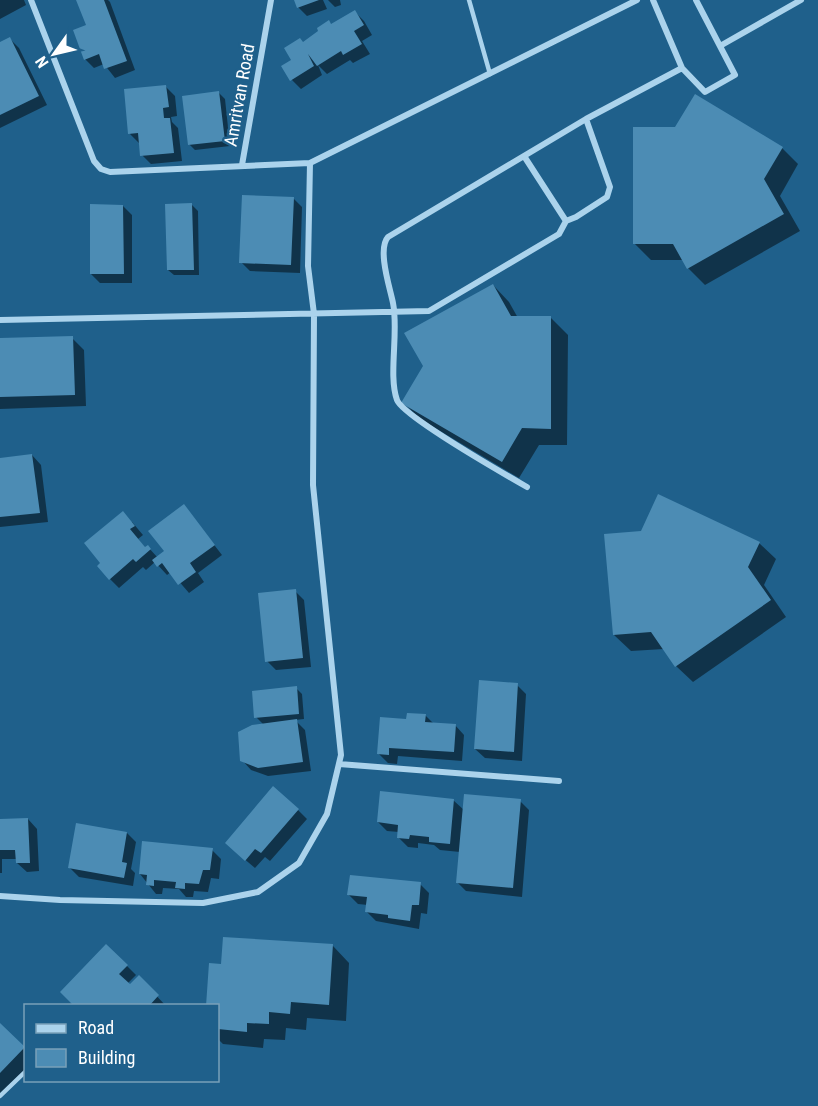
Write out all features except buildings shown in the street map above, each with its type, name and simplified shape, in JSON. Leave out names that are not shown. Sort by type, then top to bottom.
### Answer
[{"type":"street","points":[[31,0],[94,161],[101,169],[110,172],[242,165]]},
{"type":"street","name":"Amritvan Road","points":[[271,0],[242,165],[310,163]]},
{"type":"street","points":[[0,896],[60,900],[203,903],[258,892],[299,863],[327,814],[341,755],[313,485],[314,314],[308,266],[310,163],[637,0]]},
{"type":"street","points":[[653,0],[682,68],[705,92],[735,75],[696,0]]},
{"type":"street","points":[[720,46],[801,0]]},
{"type":"street","points":[[527,487],[426,426],[401,407],[395,391],[395,313],[383,257],[384,242],[386,238],[524,156],[682,68]]},
{"type":"street","points":[[0,320],[429,311],[559,234],[566,220],[576,217],[607,197],[610,187],[586,120]]},
{"type":"street","points":[[524,156],[566,220]]},
{"type":"street","points":[[339,764],[559,781]]},
{"type":"lane","points":[[470,0],[490,74]]},
{"type":"lane","points":[[0,1096],[24,1073]]}]
